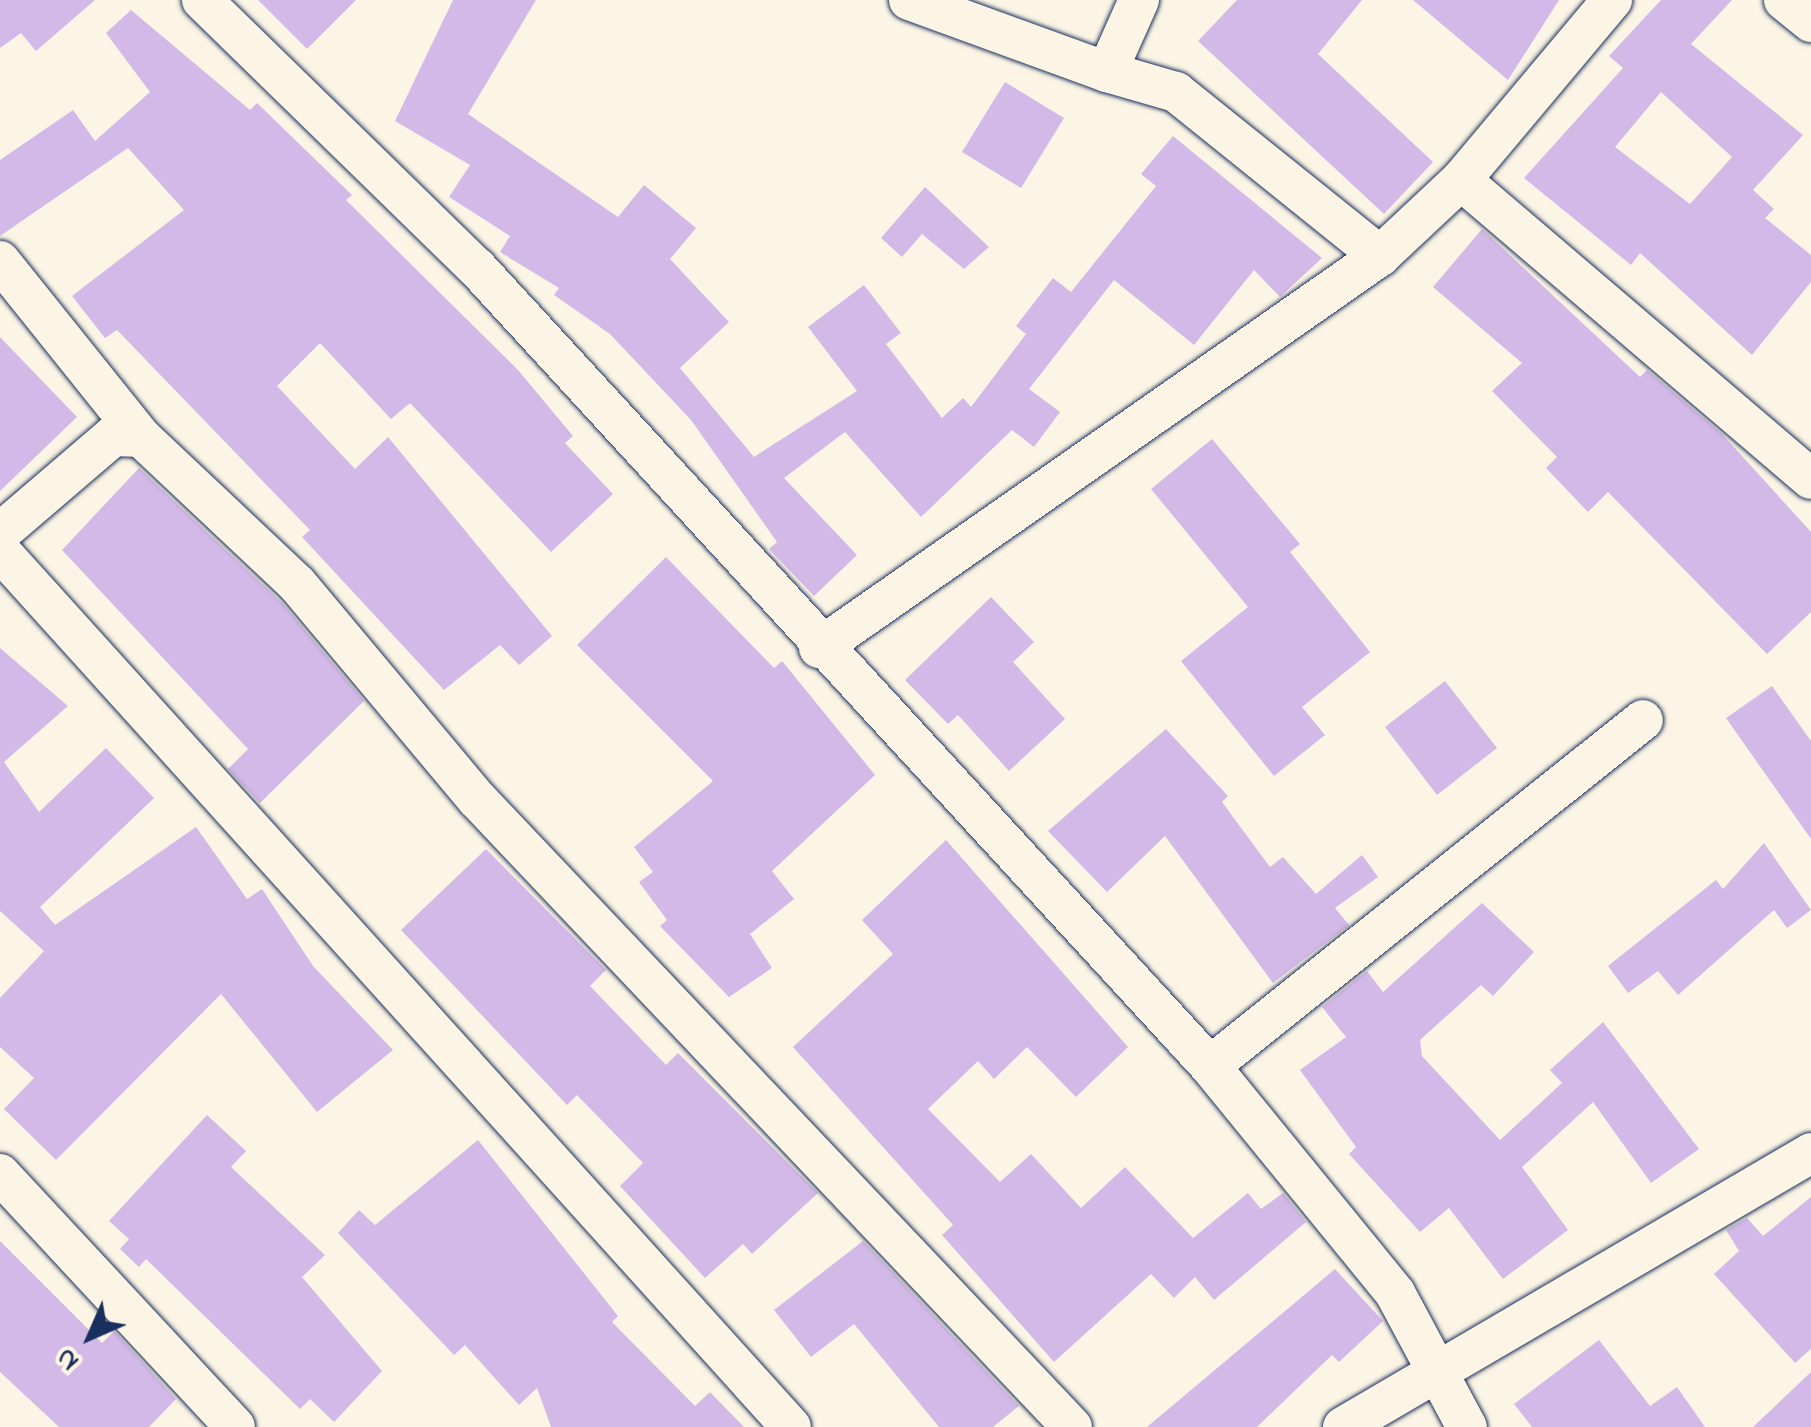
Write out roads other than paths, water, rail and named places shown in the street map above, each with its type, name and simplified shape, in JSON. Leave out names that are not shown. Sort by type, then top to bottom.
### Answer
[{"type":"street","points":[[202,0],[476,267],[818,648],[1210,1066],[1395,1293],[1438,1367],[1466,1427]]},
{"type":"street","points":[[909,0],[1106,72],[1176,92],[1380,256]]},
{"type":"street","points":[[1106,72],[1139,0]]},
{"type":"street","points":[[818,648],[1380,256],[1461,180],[1612,0]]},
{"type":"street","points":[[1784,0],[1811,22]]},
{"type":"street","points":[[1461,180],[1811,479]]},
{"type":"street","points":[[0,261],[140,437],[297,584],[477,800],[1072,1427]]},
{"type":"street","points":[[0,533],[113,436],[140,437]]},
{"type":"street","points":[[0,550],[791,1427]]},
{"type":"street","points":[[1210,1066],[1643,720]]},
{"type":"street","points":[[1342,1427],[1438,1367],[1811,1153]]},
{"type":"street","points":[[0,1174],[235,1427]]}]
